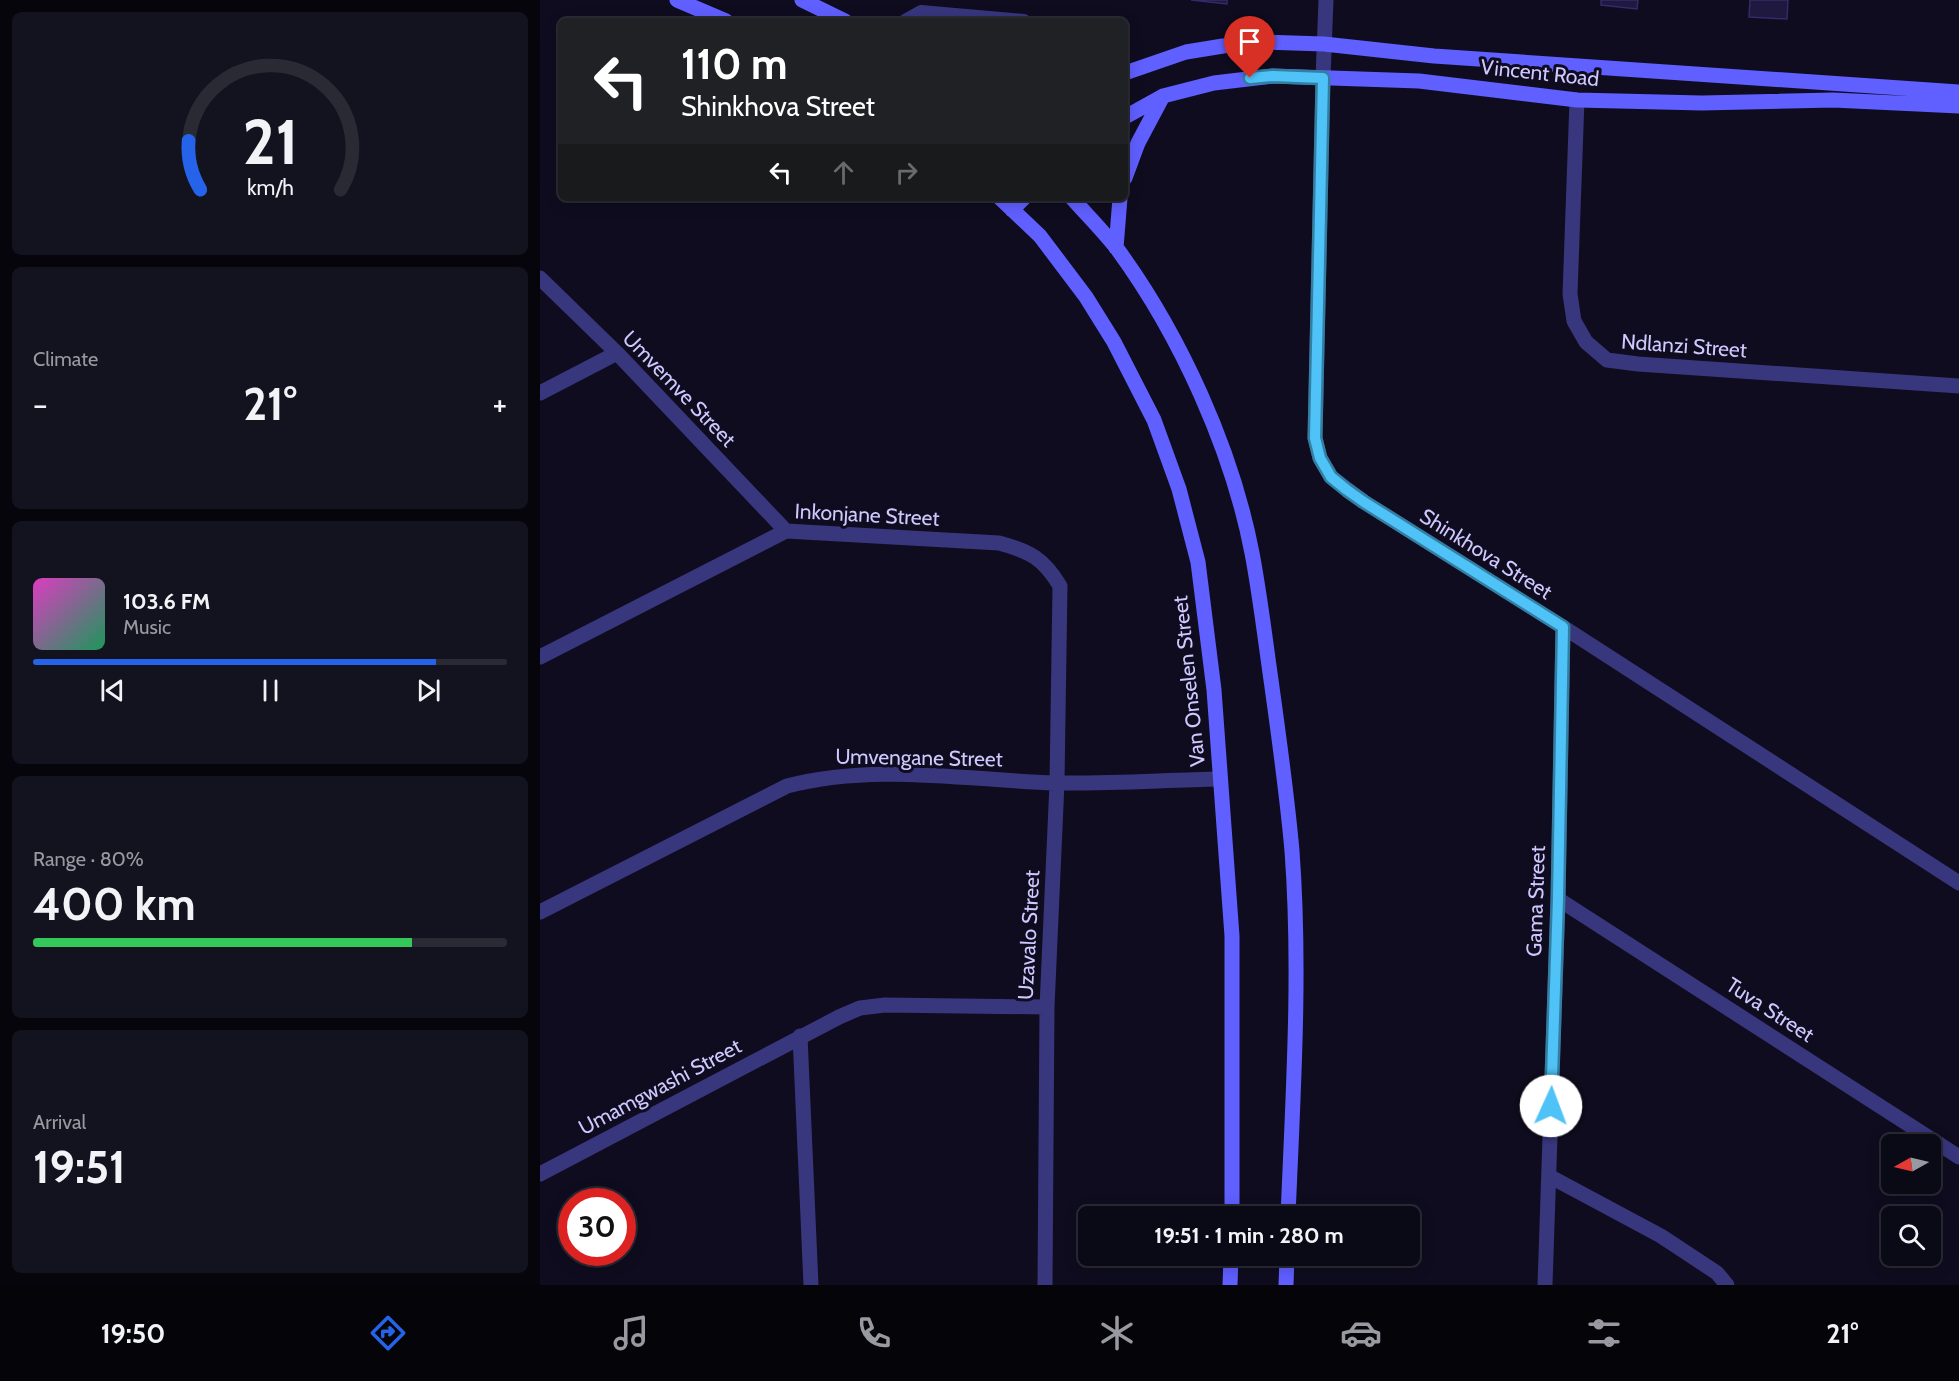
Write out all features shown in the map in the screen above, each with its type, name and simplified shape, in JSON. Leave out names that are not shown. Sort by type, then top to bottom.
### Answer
[{"type":"main road","points":[[677,0],[719,18]]},
{"type":"main road","points":[[802,0],[839,18]]},
{"type":"main road","name":"Vincent Road","points":[[1128,72],[1186,52],[1263,42],[1324,44],[1434,56],[1959,92]]},
{"type":"main road","name":"Vincent Road","points":[[1128,115],[1163,96],[1214,83],[1273,76],[1419,81],[1577,100],[1702,103],[1833,100],[1959,106]]},
{"type":"main road","points":[[1128,170],[1138,143],[1163,96]]},
{"type":"main road","name":"Van Onselen Street","points":[[1003,201],[1040,236],[1086,297],[1108,333],[1154,420],[1176,479],[1197,561],[1214,690],[1232,936],[1232,1206]]},
{"type":"main road","points":[[1012,210],[1021,201]]},
{"type":"main road","points":[[1075,201],[1116,248],[1171,335],[1197,384],[1235,489],[1252,552],[1279,733],[1292,852],[1295,952],[1294,1078],[1288,1206]]},
{"type":"main road","points":[[1116,248],[1120,201]]},
{"type":"main road","points":[[1230,1285],[1231,1266]]},
{"type":"main road","points":[[1286,1285],[1287,1266]]},
{"type":"street","name":"Shinkhova Street","points":[[1326,0],[1315,438],[1320,458],[1331,477],[1364,502],[1563,627],[1959,883]]},
{"type":"street","name":"Ndlanzi Street","points":[[1577,100],[1570,294],[1574,321],[1586,342],[1607,360],[1959,386]]},
{"type":"street","name":"Umvemve Street","points":[[540,278],[617,353],[786,531]]},
{"type":"street","points":[[540,393],[617,353]]},
{"type":"street","name":"Inkonjane Street","points":[[540,657],[786,531],[999,543],[1016,547],[1036,556],[1051,570],[1060,586]]},
{"type":"street","name":"Uzavalo Street","points":[[1045,1285],[1047,1007],[1057,783],[1060,586]]},
{"type":"street","name":"Gama Street","points":[[1545,1285],[1558,899],[1563,627]]},
{"type":"street","name":"Umvengane Street","points":[[540,912],[788,786],[812,779],[869,774],[1057,783],[1220,778]]},
{"type":"street","name":"Tuva Street","points":[[1558,899],[1959,1157]]},
{"type":"street","name":"Umamgwashi Street","points":[[540,1174],[800,1036],[860,1008],[885,1005],[1047,1007]]},
{"type":"street","points":[[800,1036],[811,1285]]},
{"type":"street","points":[[1549,1176],[1661,1236],[1717,1273],[1727,1285]]},
{"type":"lane","points":[[910,18],[921,12],[990,18]]},
{"type":"building","points":[[1191,0],[1227,0],[1227,4]]},
{"type":"building","points":[[1601,0],[1638,0],[1637,9],[1601,5]]},
{"type":"building","points":[[1750,0],[1788,0],[1787,19],[1749,17]]},
{"type":"route","points":[[1250,78],[1273,76],[1323,78],[1315,438],[1320,458],[1331,477],[1364,502],[1563,627],[1558,899],[1551,1106]]}]
